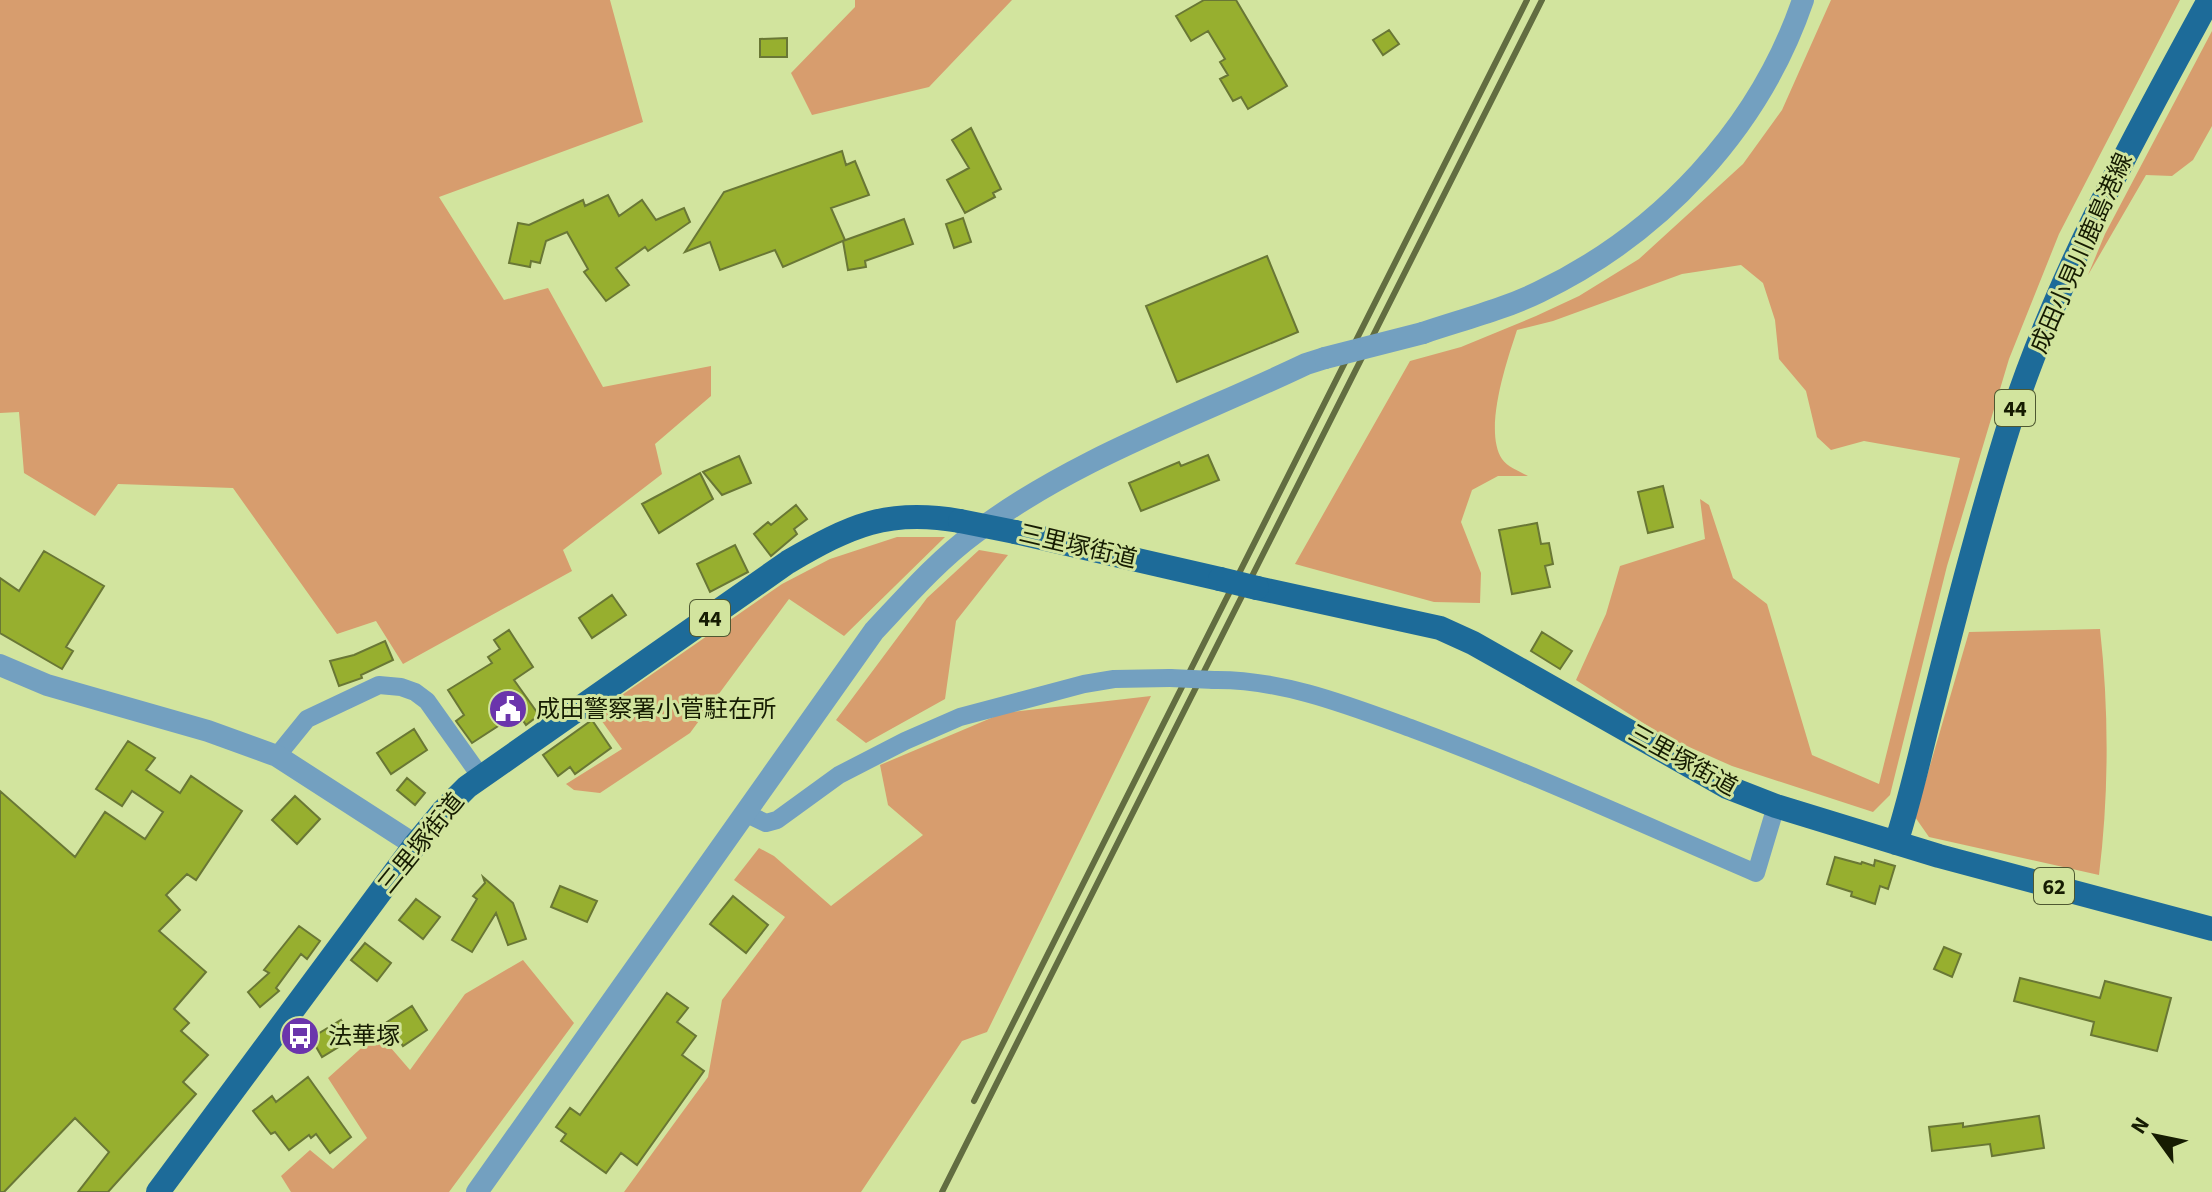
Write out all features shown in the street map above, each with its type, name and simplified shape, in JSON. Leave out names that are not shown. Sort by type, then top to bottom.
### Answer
[{"type":"main road","name":"成田小見川鹿島港線","points":[[1896,843],[1991,486],[2037,349],[2130,145],[2209,0]]},
{"type":"main road","name":"三里塚街道","points":[[158,1192],[415,845],[452,802],[481,777],[788,562],[819,544],[870,522],[899,516],[929,516],[1015,532],[1440,628],[1473,643],[1727,787],[1776,806],[1896,843],[2212,929]]},
{"type":"street","points":[[477,1192],[874,631],[936,566],[973,534],[1017,503],[1107,455],[1306,364],[1423,333],[1538,293],[1593,262],[1640,231],[1690,184],[1726,142],[1776,64],[1803,0]]},
{"type":"street","points":[[0,665],[47,685],[208,731],[277,756],[415,845]]},
{"type":"street","points":[[745,813],[766,823],[777,820],[839,775],[960,717],[1084,684],[1114,679],[1170,678],[1244,680],[1363,711],[1466,749],[1756,873],[1776,806]]},
{"type":"street","points":[[277,756],[307,719],[379,685],[401,687],[427,701],[481,777]]},
{"type":"shaded area","points":[[0,0],[610,0],[643,122],[439,197],[504,300],[548,288],[603,387],[711,366],[711,396],[655,444],[662,474],[563,550],[572,571],[403,664],[376,621],[337,634],[233,488],[118,484],[95,516],[24,473],[19,412],[0,413]]},
{"type":"shaded area","points":[[855,0],[1012,0],[929,87],[812,115],[791,73],[855,7]]},
{"type":"shaded area","points":[[1831,0],[2180,0],[2059,234],[2009,359],[1947,566],[1890,795],[1873,812],[1732,766],[1662,735],[1576,680],[1606,614],[1620,566],[1705,539],[1700,499],[1709,505],[1733,578],[1767,604],[1812,755],[1879,784],[1960,458],[1864,441],[1831,450],[1817,437],[1806,391],[1779,359],[1775,320],[1763,283],[1741,265],[1682,274],[1553,321],[1517,330],[1499,395],[1495,431],[1502,459],[1528,476],[1498,476],[1472,490],[1461,522],[1481,573],[1480,603],[1434,602],[1295,564],[1410,361],[1461,347],[1536,316],[1579,296],[1639,259],[1743,164],[1782,110]]},
{"type":"shaded area","points":[[2212,31],[2212,126],[2193,160],[2172,176],[2146,175],[2088,275],[2105,234]]},
{"type":"shaded area","points":[[897,537],[945,537],[844,636],[789,599],[690,733],[600,793],[574,790],[566,784],[622,749],[596,713],[782,584],[830,559]]},
{"type":"shaded area","points":[[979,550],[1008,555],[956,621],[945,699],[866,743],[836,720],[927,598]]},
{"type":"shaded area","points":[[2100,629],[2107,752],[2099,875],[1929,837],[1915,817],[1969,632]]},
{"type":"shaded area","points":[[1151,696],[987,1032],[962,1041],[861,1192],[624,1192],[708,1077],[722,1000],[785,917],[734,880],[759,848],[774,856],[831,906],[923,835],[888,805],[880,765],[1003,713]]},
{"type":"shaded area","points":[[523,960],[574,1023],[449,1192],[291,1192],[281,1176],[310,1150],[333,1169],[367,1138],[328,1078],[378,1033],[410,1070],[465,994]]},
{"type":"building","points":[[1204,0],[1236,0],[1287,86],[1248,109],[1241,97],[1233,101],[1220,79],[1228,75],[1220,62],[1225,59],[1208,31],[1191,41],[1176,16]]},
{"type":"building","points":[[1389,30],[1399,44],[1383,55],[1373,40]]},
{"type":"building","points":[[787,38],[787,57],[760,57],[760,39]]},
{"type":"building","points":[[971,128],[1001,189],[993,193],[995,197],[965,213],[947,180],[969,168],[952,140]]},
{"type":"building","points":[[842,151],[846,165],[855,161],[869,195],[831,208],[845,240],[783,267],[775,250],[720,270],[710,242],[685,252],[724,192]]},
{"type":"building","points":[[608,195],[619,216],[642,200],[656,220],[684,208],[690,222],[648,251],[645,247],[616,268],[629,285],[606,301],[584,272],[588,269],[567,232],[546,241],[540,263],[531,261],[530,267],[509,263],[518,223],[529,225],[583,200],[585,206]]},
{"type":"building","points":[[963,218],[971,242],[954,248],[946,224]]},
{"type":"building","points":[[904,219],[913,244],[865,261],[866,267],[848,270],[843,241]]},
{"type":"building","points":[[1267,256],[1298,332],[1177,382],[1146,306]]},
{"type":"building","points":[[1208,455],[1219,480],[1141,511],[1129,483],[1179,462],[1181,466]]},
{"type":"building","points":[[739,456],[751,483],[722,495],[703,472]]},
{"type":"building","points":[[700,473],[713,499],[659,533],[642,504]]},
{"type":"building","points":[[1663,486],[1673,527],[1648,533],[1638,492]]},
{"type":"building","points":[[796,505],[807,519],[794,529],[797,534],[771,556],[754,534]]},
{"type":"building","points":[[1537,523],[1541,544],[1549,543],[1553,564],[1545,566],[1550,587],[1512,594],[1499,530]]},
{"type":"building","points":[[735,545],[748,572],[710,592],[697,564]]},
{"type":"building","points":[[44,551],[104,586],[66,647],[73,651],[62,669],[0,633],[0,578],[19,591]]},
{"type":"building","points":[[612,595],[626,615],[592,638],[579,618]]},
{"type":"building","points":[[509,630],[533,667],[514,680],[539,715],[526,725],[518,713],[472,743],[456,721],[464,715],[448,690],[492,663],[488,657],[500,649],[494,640]]},
{"type":"building","points":[[1542,632],[1572,651],[1560,669],[1531,651]]},
{"type":"building","points":[[385,641],[393,660],[361,675],[362,678],[339,686],[330,661],[354,655]]},
{"type":"building","points":[[592,720],[611,748],[575,774],[570,767],[558,776],[543,755]]},
{"type":"building","points":[[414,729],[427,750],[391,774],[377,753]]},
{"type":"building","points":[[128,741],[155,758],[146,770],[180,793],[191,776],[242,811],[196,880],[187,874],[166,895],[180,910],[159,931],[206,972],[174,1009],[189,1023],[181,1031],[208,1055],[183,1082],[196,1094],[108,1192],[78,1192],[109,1152],[75,1118],[4,1192],[0,1192],[0,791],[75,857],[105,812],[145,839],[163,812],[132,791],[122,806],[96,789]]},
{"type":"building","points":[[407,778],[425,793],[415,805],[397,790]]},
{"type":"building","points":[[295,796],[320,819],[297,844],[272,820]]},
{"type":"building","points":[[1835,857],[1874,866],[1875,860],[1895,866],[1888,889],[1880,886],[1875,904],[1827,884]]},
{"type":"building","points":[[483,877],[513,903],[526,939],[508,945],[496,913],[472,952],[452,940],[477,899],[473,896],[485,883]]},
{"type":"building","points":[[560,886],[597,901],[587,922],[551,907]]},
{"type":"building","points":[[733,896],[768,925],[746,953],[710,924]]},
{"type":"building","points":[[416,899],[440,917],[423,939],[399,920]]},
{"type":"building","points":[[299,926],[320,941],[307,959],[301,954],[276,988],[279,991],[260,1007],[248,992],[269,973],[264,970]]},
{"type":"building","points":[[365,943],[391,963],[377,981],[351,960]]},
{"type":"building","points":[[1944,947],[1961,954],[1952,977],[1934,969]]},
{"type":"building","points":[[2020,978],[2100,998],[2105,981],[2171,998],[2157,1051],[2091,1035],[2094,1022],[2014,1001]]},
{"type":"building","points":[[667,993],[688,1008],[677,1022],[696,1036],[682,1055],[704,1071],[637,1165],[621,1153],[606,1173],[561,1141],[566,1134],[556,1127],[570,1108],[580,1115]]},
{"type":"building","points":[[412,1006],[427,1030],[403,1046],[387,1022]]},
{"type":"building","points":[[341,1020],[352,1039],[322,1057],[311,1038]]},
{"type":"building","points":[[308,1077],[351,1137],[330,1153],[316,1134],[311,1138],[309,1135],[289,1150],[253,1111],[272,1096],[276,1102]]},
{"type":"building","points":[[2039,1116],[2044,1148],[1992,1156],[1990,1144],[1932,1151],[1929,1127],[1963,1123],[1963,1127]]},
{"type":"railway","points":[[974,1101],[1527,0]]},
{"type":"railway","points":[[942,1192],[1542,0]]},
{"type":"place","name":"成田警察署小菅駐在所","points":[[508,709]]},
{"type":"place","name":"法華塚","points":[[300,1036]]}]
